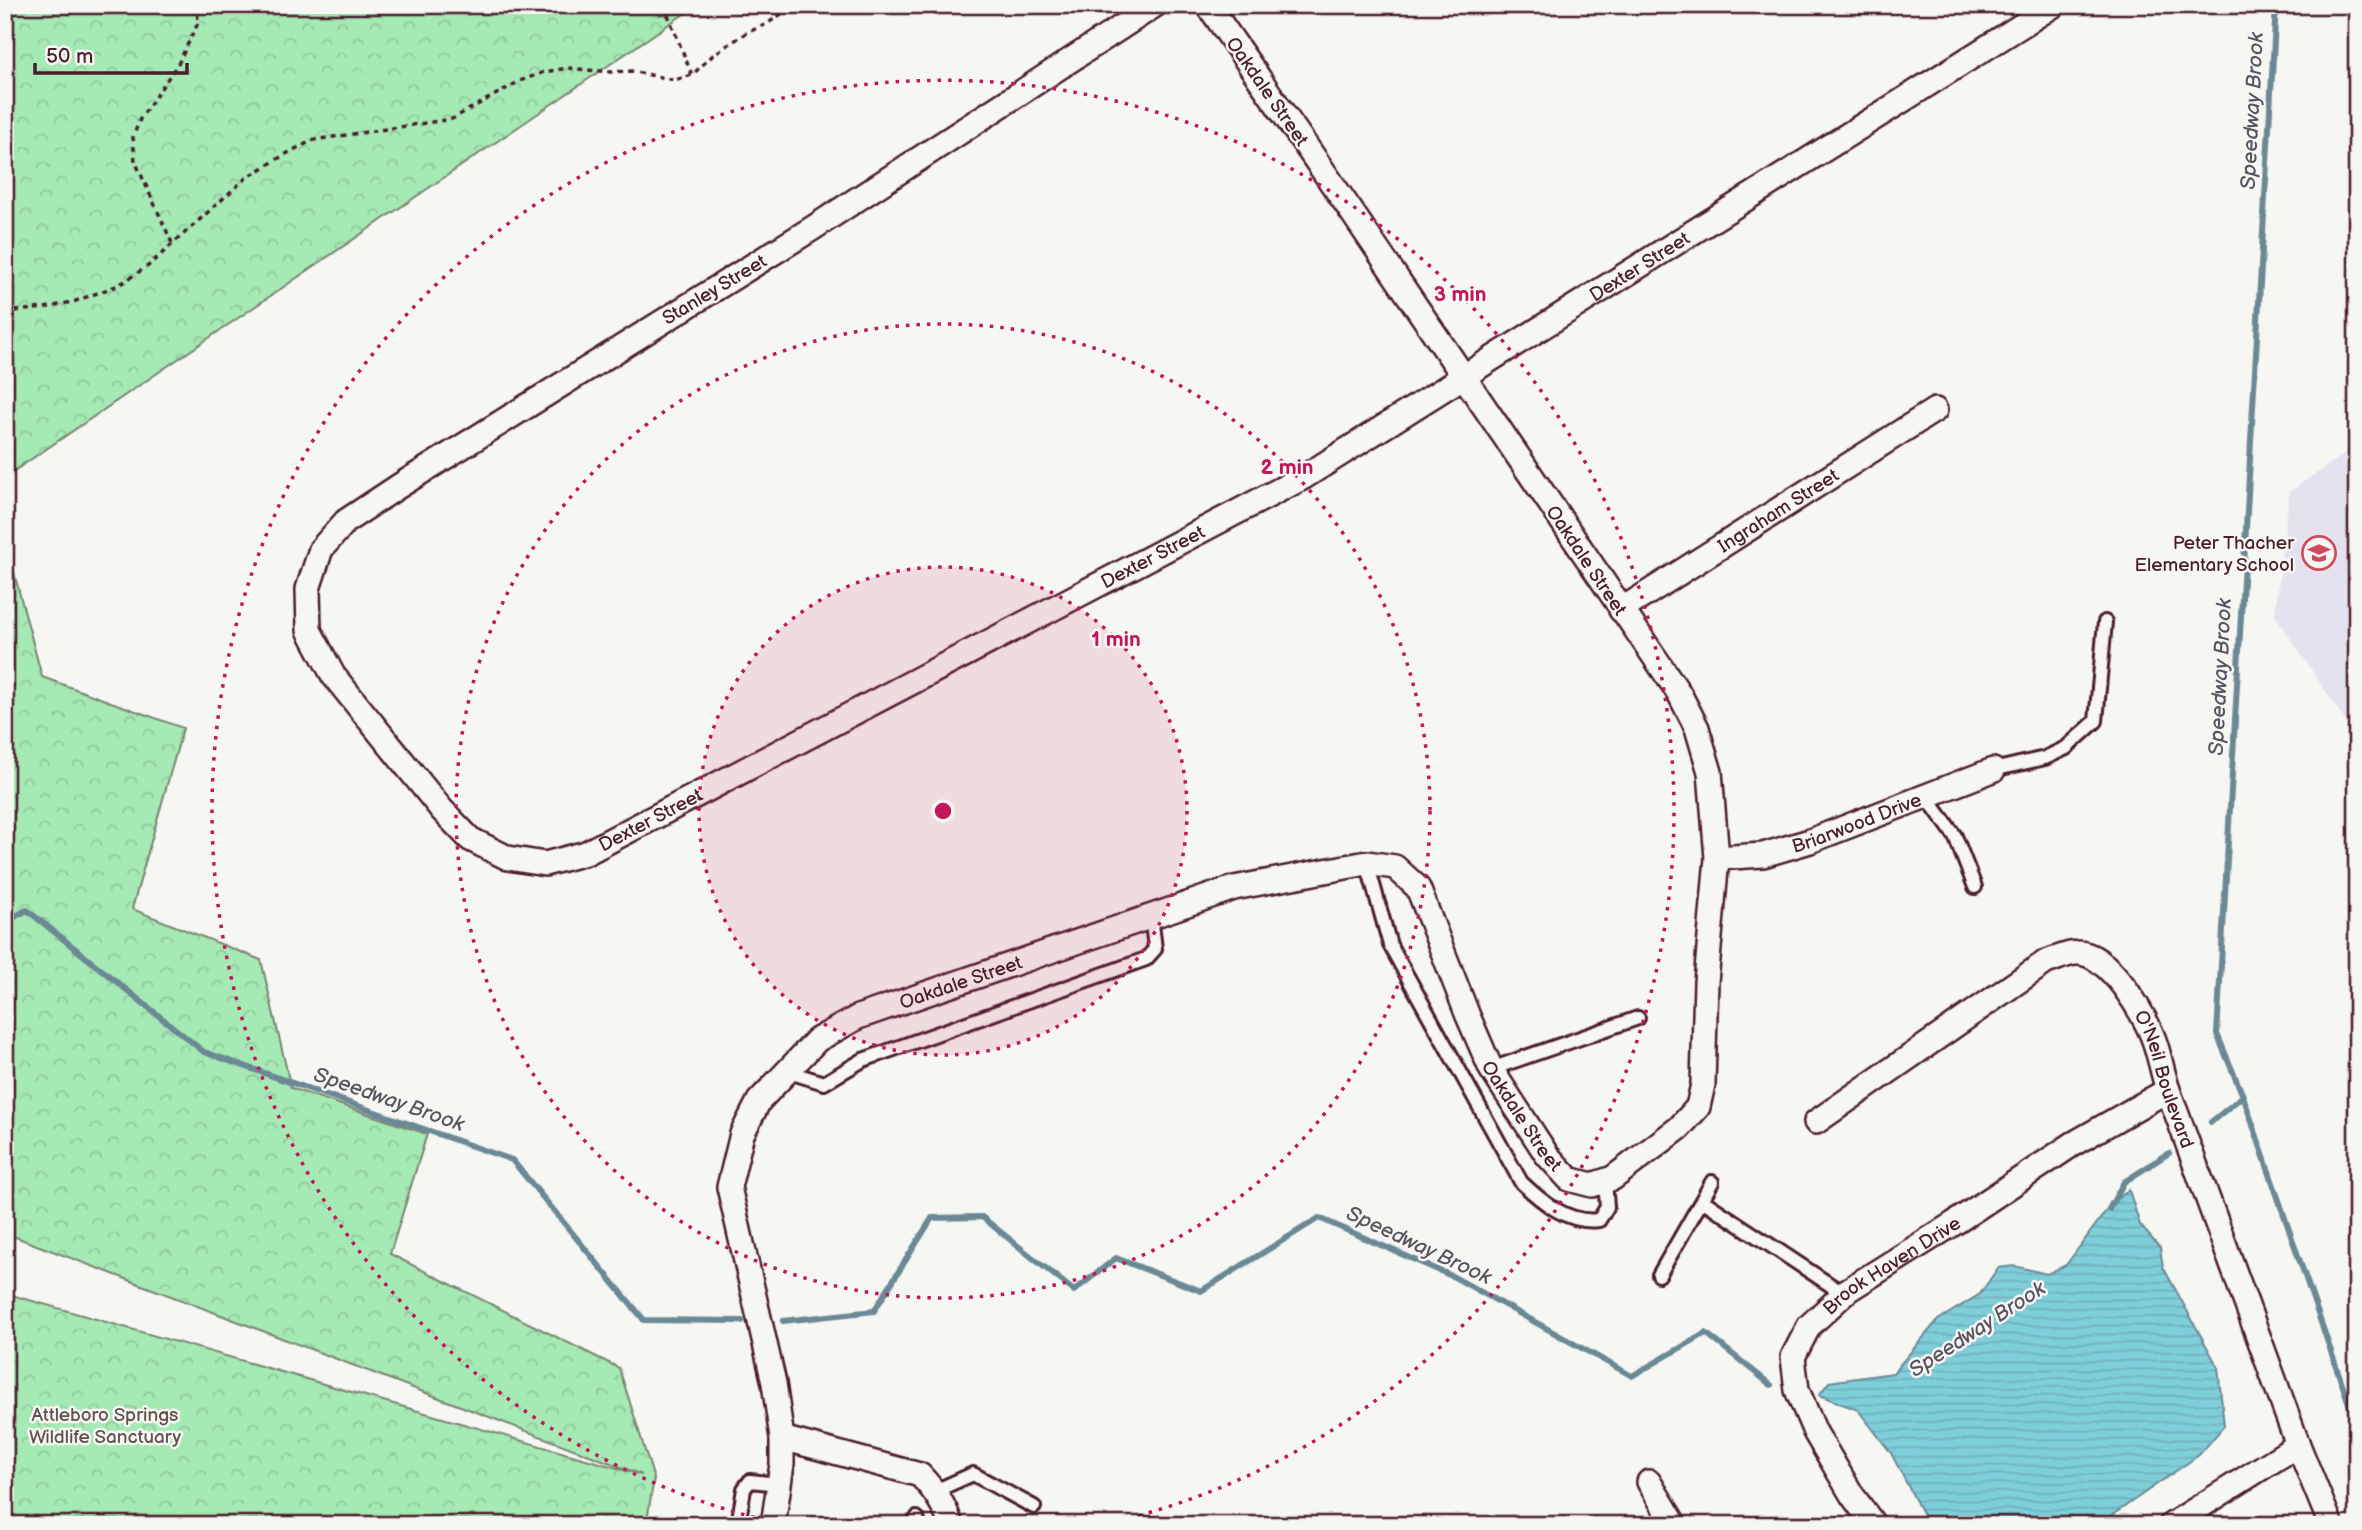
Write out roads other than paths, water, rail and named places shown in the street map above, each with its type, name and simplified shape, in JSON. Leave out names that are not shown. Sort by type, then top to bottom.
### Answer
[{"type":"street","name":"Stanley Street","points":[[308,599],[308,589],[321,550],[346,521],[813,228],[1155,5]]},
{"type":"street","name":"Oakdale Street","points":[[773,1525],[782,1464],[782,1438],[774,1383],[729,1187],[742,1134],[759,1101],[817,1040],[858,1017],[1234,888],[1367,863],[1395,867],[1418,888],[1491,1069],[1491,1097],[1569,1179],[1592,1185],[1613,1178],[1679,1128],[1698,1107],[1703,1084],[1706,982],[1717,858],[1710,772],[1697,728],[1679,693],[1208,5]]},
{"type":"street","name":"Dexter Street","points":[[308,599],[309,630],[333,675],[442,810],[470,839],[508,858],[545,864],[586,853],[1292,483],[2053,5]]},
{"type":"street","name":"Ingraham Street","points":[[1621,610],[1935,410]]},
{"type":"street","name":"Briarwood Drive","points":[[1717,858],[1763,855],[1810,841],[1993,770]]},
{"type":"street","name":"O'Neil Boulevard","points":[[1816,1122],[2046,962],[2076,952],[2092,956],[2113,973],[2137,1007],[2154,1041],[2168,1090],[2298,1445],[2331,1525]]},
{"type":"street","name":"Brook Haven Drive","points":[[1874,1525],[1815,1432],[1797,1390],[1793,1357],[1809,1326],[1844,1294],[2073,1144],[2168,1090]]},
{"type":"street","points":[[782,1438],[920,1475],[935,1491],[951,1525]]},
{"type":"street","points":[[2171,1525],[2298,1445]]},
{"type":"street","points":[[1649,1482],[1675,1525]]},
{"type":"lane","points":[[1993,770],[2045,758],[2066,748],[2096,721],[2105,622]]},
{"type":"lane","points":[[1926,796],[1955,836],[1975,887]]},
{"type":"lane","points":[[1367,863],[1390,945],[1491,1097],[1521,1182],[1545,1204],[1584,1222],[1599,1220],[1607,1207],[1605,1181]]},
{"type":"lane","points":[[786,1071],[824,1083],[863,1060],[1146,959],[1155,949],[1151,915]]},
{"type":"lane","points":[[1491,1069],[1637,1018]]},
{"type":"lane","points":[[1659,1275],[1712,1182]]},
{"type":"lane","points":[[1702,1200],[1844,1294]]},
{"type":"lane","points":[[935,1491],[973,1474],[1034,1507]]},
{"type":"lane","points":[[738,1525],[744,1489],[750,1481],[779,1484]]},
{"type":"water","points":[[2129,1190],[2140,1225],[2160,1248],[2163,1267],[2218,1367],[2224,1426],[2199,1455],[2098,1525],[1933,1525],[1924,1517],[1891,1453],[1858,1410],[1819,1395],[1829,1382],[1893,1373],[1938,1320],[1980,1294],[1998,1268],[2014,1266],[2047,1274],[2066,1265],[2112,1203]]},
{"type":"waterway","name":"Speedway Brook","points":[[2211,1122],[2243,1096],[2217,1034],[2276,5]]},
{"type":"waterway","name":"Speedway Brook","points":[[5,922],[27,910],[204,1052],[512,1160],[644,1320],[742,1321]]},
{"type":"waterway","points":[[2243,1096],[2357,1427]]},
{"type":"waterway","name":"Speedway Brook","points":[[2109,1209],[2124,1182],[2169,1153]]},
{"type":"waterway","name":"Speedway Brook","points":[[783,1321],[874,1311],[932,1218],[982,1217],[1074,1291],[1116,1258],[1201,1291],[1319,1218],[1454,1277],[1632,1376],[1706,1333],[1771,1385]]},
{"type":"place","name":"Peter Thacher Elementary School","points":[[2319,553]]},
{"type":"park label","name":"Attleboro Springs Wildlife Sanctuary","points":[[105,1425]]}]
